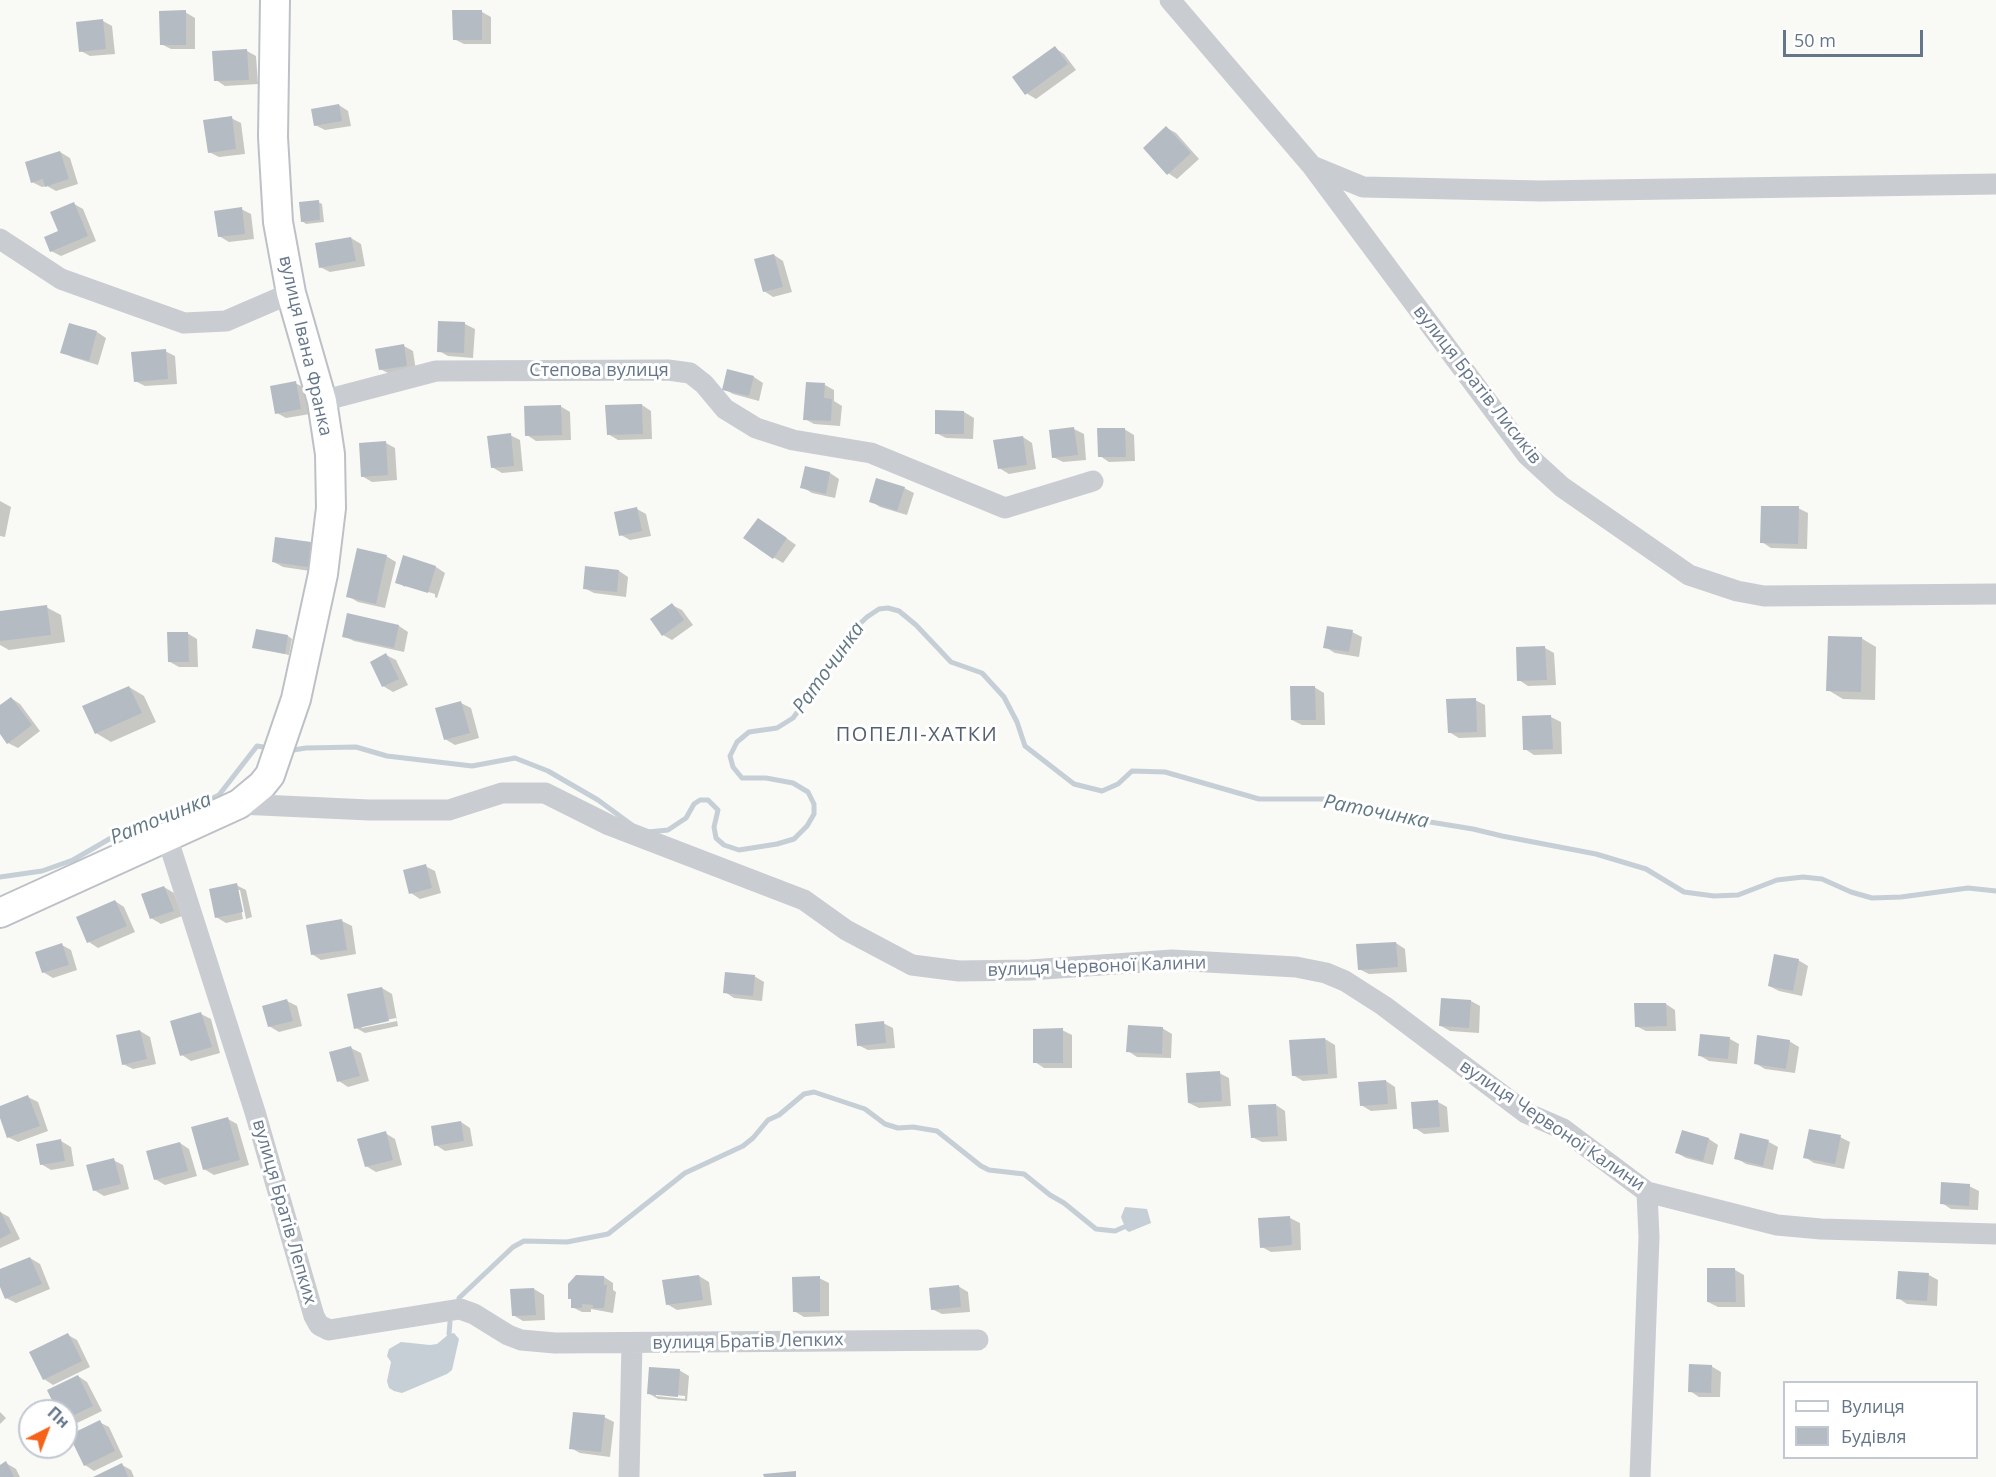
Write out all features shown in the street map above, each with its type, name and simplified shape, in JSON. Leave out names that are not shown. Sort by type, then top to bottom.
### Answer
[{"type":"main road","name":"вулиця Івана Франка","points":[[0,913],[239,804],[262,785],[270,775],[289,723],[323,573],[331,508],[330,454],[322,401],[291,293],[278,222],[273,137],[275,0]]},
{"type":"street","name":"вулиця Братів Лисиків","points":[[1170,0],[1312,166],[1527,455],[1562,487],[1689,575],[1737,591],[1764,596],[1996,594]]},
{"type":"street","name":"вулиця Братів Лисиків","points":[[1312,166],[1363,187],[1541,191],[1996,184]]},
{"type":"street","points":[[0,239],[61,279],[184,323],[226,321],[291,293]]},
{"type":"street","name":"Степова вулиця","points":[[322,401],[436,371],[668,369],[690,373],[704,384],[725,409],[756,428],[793,440],[871,453],[1005,508],[1093,482]]},
{"type":"street","name":"вулиця Червоної Калини","points":[[239,804],[369,810],[449,810],[502,794],[545,793],[609,825],[804,900],[846,930],[912,965],[959,971],[1172,960],[1296,967],[1326,973],[1345,981],[1384,1006],[1526,1113],[1563,1129],[1647,1192],[1777,1225],[1821,1229],[1996,1234]]},
{"type":"street","name":"вулиця Братів Лепких","points":[[167,837],[255,1112],[314,1316],[320,1325],[329,1330],[460,1310],[474,1314],[508,1335],[521,1340],[555,1343],[978,1340]]},
{"type":"street","points":[[1640,1477],[1649,1237],[1647,1192]]},
{"type":"street","points":[[628,1477],[632,1343]]},
{"type":"shaded area","points":[[1125,1207],[1147,1209],[1151,1223],[1129,1232],[1121,1217]]},
{"type":"shaded area","points":[[454,1333],[459,1339],[452,1370],[402,1393],[389,1388],[387,1381],[391,1362],[387,1356],[389,1349],[401,1342],[437,1344],[449,1334]]},
{"type":"building","points":[[186,10],[186,45],[160,45],[159,11]]},
{"type":"building","points":[[452,10],[482,10],[482,40],[453,40]]},
{"type":"building","points":[[103,19],[106,49],[79,52],[76,22]]},
{"type":"building","points":[[1055,46],[1068,64],[1025,95],[1012,77]]},
{"type":"building","points":[[247,49],[249,80],[214,81],[212,51]]},
{"type":"building","points":[[339,104],[342,121],[314,126],[311,109]]},
{"type":"building","points":[[232,116],[236,149],[208,153],[203,120]]},
{"type":"building","points":[[1166,126],[1191,153],[1167,175],[1143,148]]},
{"type":"building","points":[[60,151],[69,179],[45,187],[43,179],[31,183],[25,162]]},
{"type":"building","points":[[319,200],[320,220],[301,222],[299,202]]},
{"type":"building","points":[[74,202],[88,236],[50,252],[44,237],[58,231],[50,212]]},
{"type":"building","points":[[242,207],[245,234],[218,237],[214,211]]},
{"type":"building","points":[[351,237],[356,261],[319,268],[315,243]]},
{"type":"building","points":[[774,254],[783,287],[763,292],[754,259]]},
{"type":"building","points":[[438,321],[465,322],[464,353],[437,352]]},
{"type":"building","points":[[69,323],[97,331],[89,361],[60,353]]},
{"type":"building","points":[[404,344],[407,366],[379,370],[375,349]]},
{"type":"building","points":[[166,349],[168,379],[134,382],[131,352]]},
{"type":"building","points":[[727,369],[754,376],[749,396],[722,390]]},
{"type":"building","points":[[296,381],[301,409],[275,414],[270,386]]},
{"type":"building","points":[[806,382],[825,383],[824,398],[832,399],[831,421],[803,420]]},
{"type":"building","points":[[642,404],[643,434],[607,435],[605,405]]},
{"type":"building","points":[[561,405],[562,435],[525,436],[524,406]]},
{"type":"building","points":[[935,410],[964,411],[964,434],[935,434]]},
{"type":"building","points":[[1074,427],[1078,455],[1052,458],[1049,430]]},
{"type":"building","points":[[1097,428],[1125,428],[1126,457],[1098,457]]},
{"type":"building","points":[[511,433],[514,466],[491,468],[487,436]]},
{"type":"building","points":[[1023,436],[1027,465],[998,469],[993,440]]},
{"type":"building","points":[[386,441],[388,475],[361,477],[359,443]]},
{"type":"building","points":[[805,466],[830,472],[826,494],[800,488]]},
{"type":"building","points":[[876,478],[905,487],[897,511],[869,502]]},
{"type":"building","points":[[1761,506],[1799,506],[1798,544],[1760,543]]},
{"type":"building","points":[[637,507],[642,531],[619,536],[614,512]]},
{"type":"building","points":[[758,518],[787,538],[773,559],[743,538]]},
{"type":"building","points":[[275,537],[311,542],[308,567],[272,562]]},
{"type":"building","points":[[357,548],[387,555],[376,604],[346,597]]},
{"type":"building","points":[[403,555],[436,566],[428,593],[395,583]]},
{"type":"building","points":[[585,566],[619,570],[617,592],[583,589]]},
{"type":"building","points":[[672,603],[684,620],[662,636],[650,619]]},
{"type":"building","points":[[47,605],[51,635],[0,641],[0,611]]},
{"type":"building","points":[[347,613],[399,625],[394,648],[342,637]]},
{"type":"building","points":[[1327,626],[1353,630],[1349,652],[1323,648]]},
{"type":"building","points":[[256,629],[288,635],[285,654],[252,648]]},
{"type":"building","points":[[167,632],[188,632],[189,662],[168,662]]},
{"type":"building","points":[[1828,636],[1862,637],[1861,692],[1826,691]]},
{"type":"building","points":[[1545,646],[1547,680],[1517,681],[1516,647]]},
{"type":"building","points":[[386,653],[399,679],[382,687],[370,662]]},
{"type":"building","points":[[129,686],[142,713],[95,734],[82,706]]},
{"type":"building","points":[[1290,686],[1315,686],[1316,720],[1291,720]]},
{"type":"building","points":[[11,697],[32,725],[7,744],[0,734],[0,705]]},
{"type":"building","points":[[1476,698],[1477,732],[1448,733],[1446,699]]},
{"type":"building","points":[[461,701],[470,733],[444,740],[435,708]]},
{"type":"building","points":[[1551,715],[1553,749],[1523,750],[1522,716]]},
{"type":"building","points":[[426,864],[432,888],[409,894],[403,870]]},
{"type":"building","points":[[237,883],[243,912],[215,918],[209,889]]},
{"type":"building","points":[[164,886],[174,911],[150,919],[141,894]]},
{"type":"building","points":[[115,900],[127,926],[87,943],[76,917]]},
{"type":"building","points":[[342,919],[347,950],[311,955],[306,925]]},
{"type":"building","points":[[1396,942],[1398,967],[1358,970],[1356,944]]},
{"type":"building","points":[[62,943],[69,965],[42,973],[35,952]]},
{"type":"building","points":[[1774,954],[1799,959],[1793,991],[1768,986]]},
{"type":"building","points":[[725,972],[755,975],[753,996],[723,993]]},
{"type":"building","points":[[382,987],[389,1021],[354,1029],[347,994]]},
{"type":"building","points":[[1441,998],[1471,1000],[1469,1028],[1439,1026]]},
{"type":"building","points":[[287,999],[293,1021],[268,1027],[262,1006]]},
{"type":"building","points":[[1634,1003],[1666,1003],[1667,1026],[1635,1027]]},
{"type":"building","points":[[201,1012],[212,1047],[180,1056],[170,1021]]},
{"type":"building","points":[[884,1021],[886,1043],[857,1046],[855,1024]]},
{"type":"building","points":[[1128,1025],[1163,1027],[1162,1054],[1126,1052]]},
{"type":"building","points":[[1063,1028],[1063,1063],[1033,1063],[1033,1029]]},
{"type":"building","points":[[140,1030],[147,1059],[122,1065],[116,1035]]},
{"type":"building","points":[[1700,1034],[1730,1037],[1728,1059],[1698,1056]]},
{"type":"building","points":[[1757,1035],[1790,1040],[1786,1069],[1754,1064]]},
{"type":"building","points":[[1325,1038],[1328,1074],[1292,1076],[1289,1040]]},
{"type":"building","points":[[351,1046],[360,1076],[337,1082],[329,1052]]},
{"type":"building","points":[[1220,1071],[1222,1101],[1188,1103],[1186,1073]]},
{"type":"building","points":[[1386,1080],[1388,1104],[1360,1106],[1358,1082]]},
{"type":"building","points":[[28,1095],[40,1126],[7,1138],[0,1118],[0,1106]]},
{"type":"building","points":[[1438,1100],[1440,1127],[1413,1129],[1411,1102]]},
{"type":"building","points":[[1276,1104],[1278,1136],[1251,1138],[1248,1105]]},
{"type":"building","points":[[228,1117],[240,1160],[203,1170],[191,1127]]},
{"type":"building","points":[[461,1121],[464,1141],[434,1146],[431,1126]]},
{"type":"building","points":[[1809,1129],[1841,1135],[1835,1164],[1803,1158]]},
{"type":"building","points":[[1682,1130],[1709,1138],[1703,1161],[1675,1153]]},
{"type":"building","points":[[386,1131],[393,1160],[365,1167],[357,1139]]},
{"type":"building","points":[[1740,1133],[1769,1140],[1763,1166],[1734,1159]]},
{"type":"building","points":[[61,1139],[65,1161],[40,1165],[36,1144]]},
{"type":"building","points":[[180,1142],[188,1171],[154,1180],[146,1151]]},
{"type":"building","points":[[114,1158],[121,1184],[93,1191],[86,1165]]},
{"type":"building","points":[[1941,1182],[1970,1184],[1969,1206],[1940,1204]]},
{"type":"building","points":[[0,1211],[11,1233],[0,1239]]},
{"type":"building","points":[[1290,1216],[1292,1245],[1260,1248],[1258,1218]]},
{"type":"building","points":[[30,1257],[42,1284],[5,1299],[0,1287],[0,1269]]},
{"type":"building","points":[[1707,1268],[1735,1268],[1736,1302],[1707,1302]]},
{"type":"building","points":[[1898,1271],[1929,1273],[1927,1301],[1896,1299]]},
{"type":"building","points":[[576,1275],[604,1276],[604,1285],[607,1285],[604,1308],[593,1308],[593,1305],[582,1304],[582,1308],[571,1308],[571,1299],[568,1299],[568,1284]]},
{"type":"building","points":[[699,1275],[703,1300],[666,1305],[662,1280]]},
{"type":"building","points":[[820,1276],[820,1312],[793,1312],[792,1277]]},
{"type":"building","points":[[959,1285],[961,1307],[931,1310],[929,1288]]},
{"type":"building","points":[[534,1288],[536,1315],[512,1316],[510,1289]]},
{"type":"building","points":[[68,1333],[82,1361],[43,1380],[29,1352]]},
{"type":"building","points":[[1689,1364],[1712,1365],[1711,1393],[1688,1392]]},
{"type":"building","points":[[649,1367],[680,1369],[678,1397],[647,1394]]},
{"type":"building","points":[[78,1375],[93,1406],[78,1413],[78,1399],[51,1399],[47,1390]]},
{"type":"building","points":[[573,1412],[605,1415],[601,1452],[569,1449]]},
{"type":"building","points":[[100,1420],[115,1451],[84,1466],[78,1454],[78,1431]]},
{"type":"building","points":[[6,1461],[14,1477],[0,1477],[0,1465]]},
{"type":"building","points":[[122,1463],[128,1477],[93,1477]]},
{"type":"building","points":[[796,1471],[796,1477],[764,1477],[763,1474]]},
{"type":"waterway","name":"Раточинка","points":[[648,832],[668,830],[686,818],[694,804],[700,800],[708,800],[718,810],[714,827],[716,838],[724,845],[739,850],[794,839],[807,826],[814,814],[814,804],[808,792],[793,783],[766,778],[742,778],[733,767],[730,756],[737,742],[749,732],[777,728],[793,718],[850,633],[879,609],[888,608],[899,611],[916,625],[951,662],[982,673],[1004,697],[1017,722],[1025,746],[1074,784],[1102,791],[1118,784],[1132,771],[1165,772],[1259,799],[1336,799],[1387,815],[1473,829],[1596,854],[1646,869],[1684,892],[1714,896],[1738,895],[1777,880],[1803,877],[1822,879],[1851,892],[1872,898],[1901,897],[1968,888],[1996,891]]},
{"type":"waterway","name":"Раточинка","points":[[0,877],[42,871],[73,860],[111,838],[194,808],[219,795],[257,746],[269,748]]},
{"type":"waterway","name":"Раточинка","points":[[287,751],[306,748],[356,747],[387,756],[472,766],[515,758],[548,771],[598,800],[632,825]]},
{"type":"waterway","points":[[459,1298],[513,1247],[524,1241],[567,1242],[608,1234],[685,1173],[743,1146],[768,1120],[779,1115],[804,1094],[814,1092],[865,1109],[885,1124],[898,1128],[913,1127],[937,1131],[989,1170],[1024,1174],[1096,1229],[1115,1231],[1124,1227]]},
{"type":"waterway","points":[[449,1334],[450,1322]]},
{"type":"district","name":"ПОПЕЛІ-ХАТКИ","points":[[917,735]]}]
